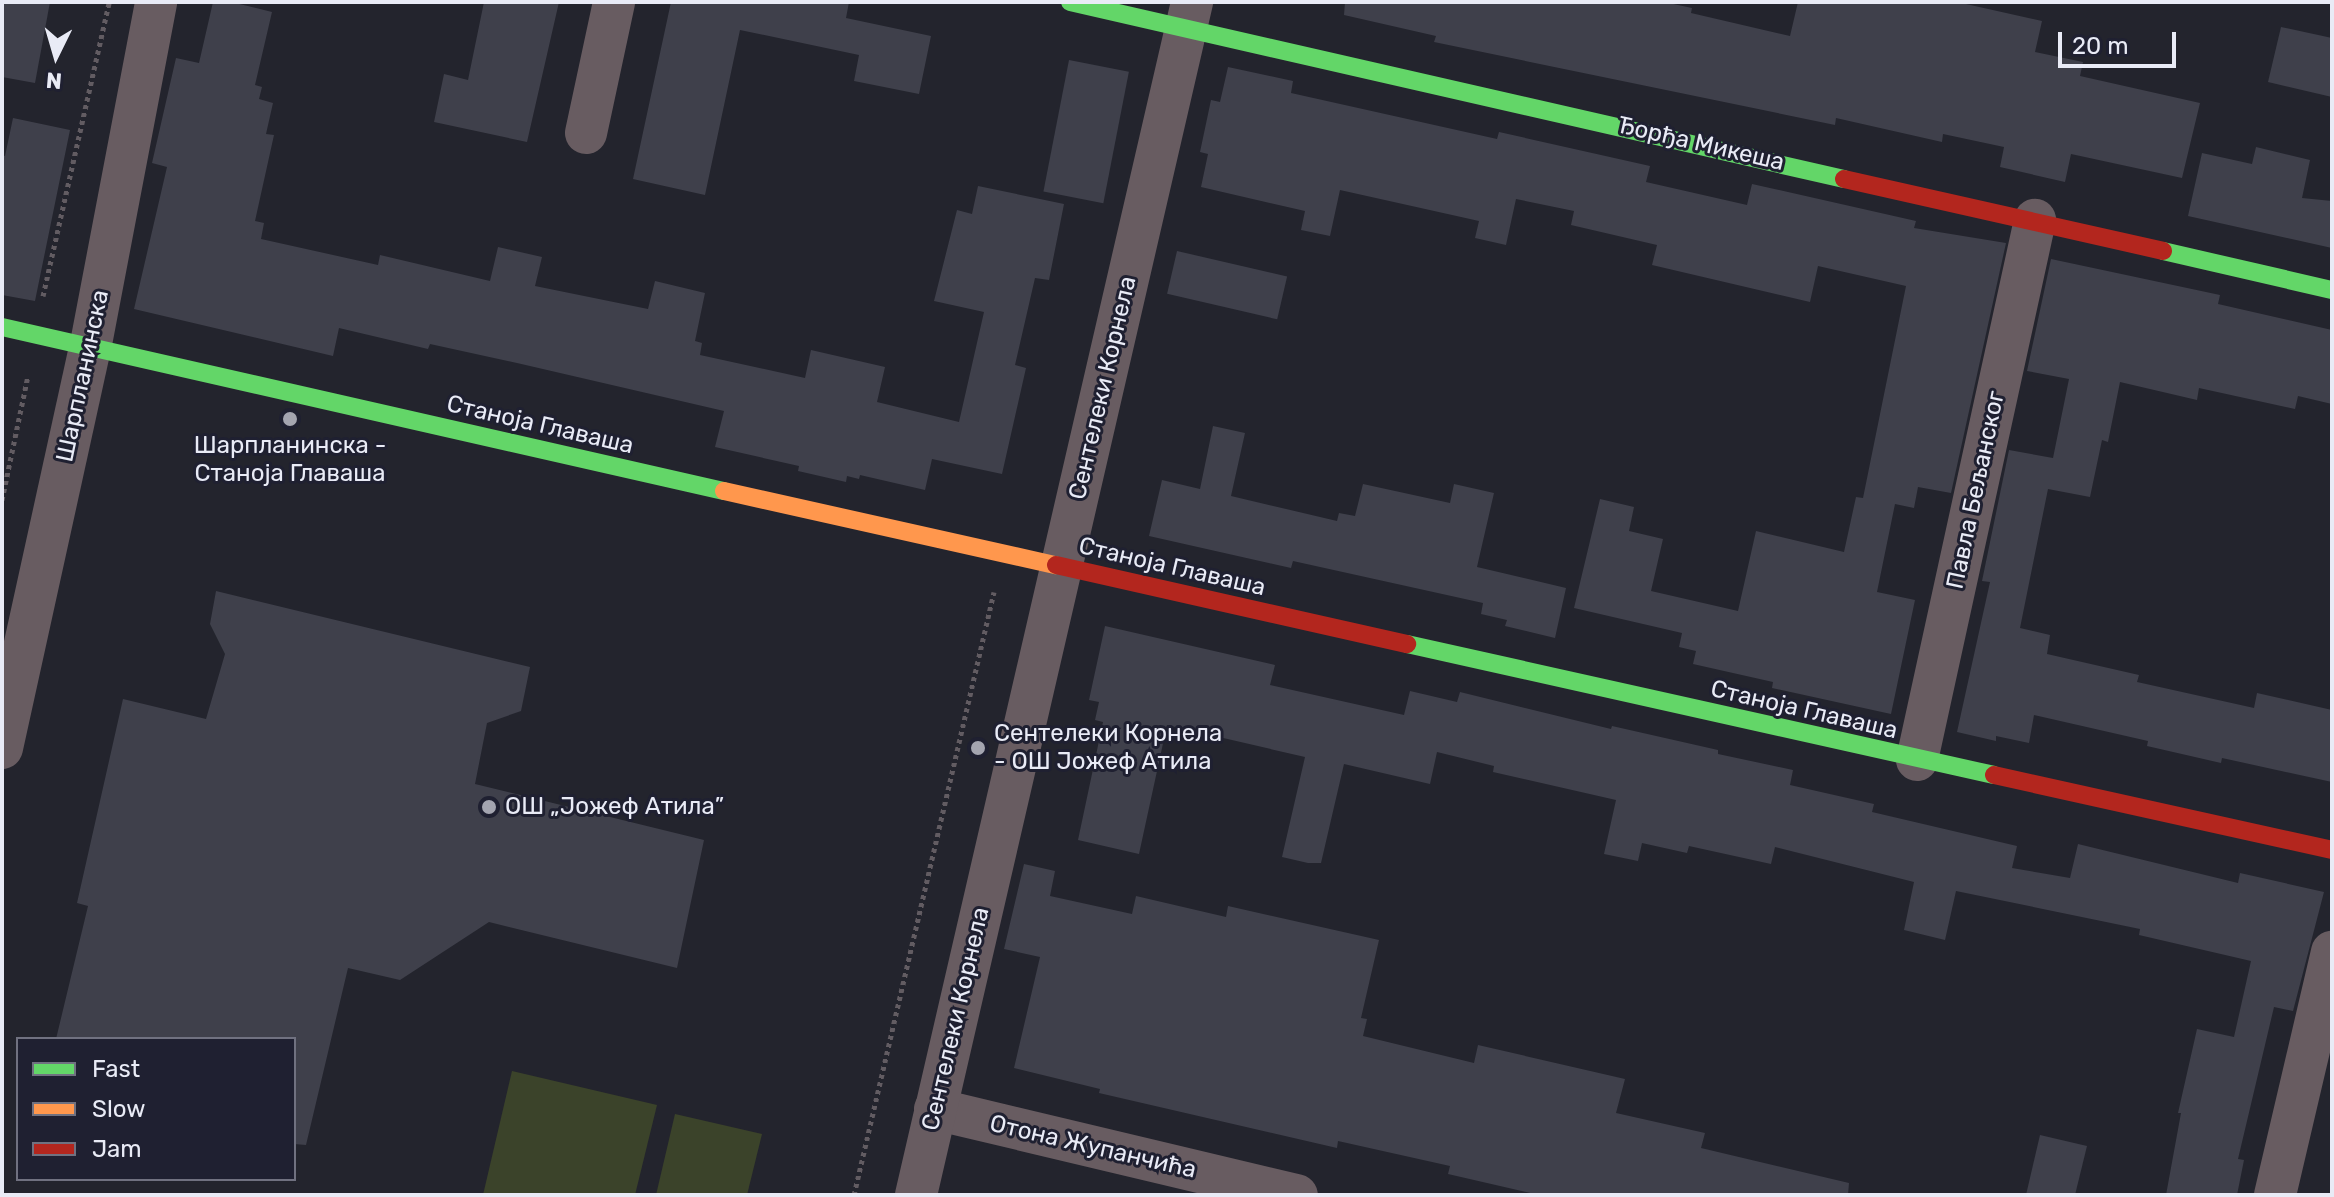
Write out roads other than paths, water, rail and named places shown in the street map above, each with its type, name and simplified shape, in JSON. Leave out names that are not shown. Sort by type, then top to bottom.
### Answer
[{"type":"street","name":"Шарпланинска","points":[[2,748],[90,349],[156,2]]},
{"type":"street","points":[[586,133],[614,2]]},
{"type":"street","name":"Ђорђа Микеша","points":[[1070,2],[1189,15],[2332,290]]},
{"type":"street","name":"Сентелеки Корнела","points":[[916,1195],[1189,15]]},
{"type":"street","name":"Павла Бељанског","points":[[1917,760],[2035,220]]},
{"type":"street","name":"Станоја Главаша","points":[[2,327],[1917,760],[2332,850]]},
{"type":"street","points":[[2275,1195],[2332,952]]},
{"type":"street","name":"Отона Жупанчића","points":[[935,1109],[1297,1195]]},
{"type":"place","name":"Шарпланинска - Станоја Главаша","points":[[290,419]]},
{"type":"place","name":"Сентелеки Корнела - ОШ Јожеф Атила","points":[[978,748]]},
{"type":"place","name":"ОШ „Јожеф Атила”","points":[[489,807]]}]
